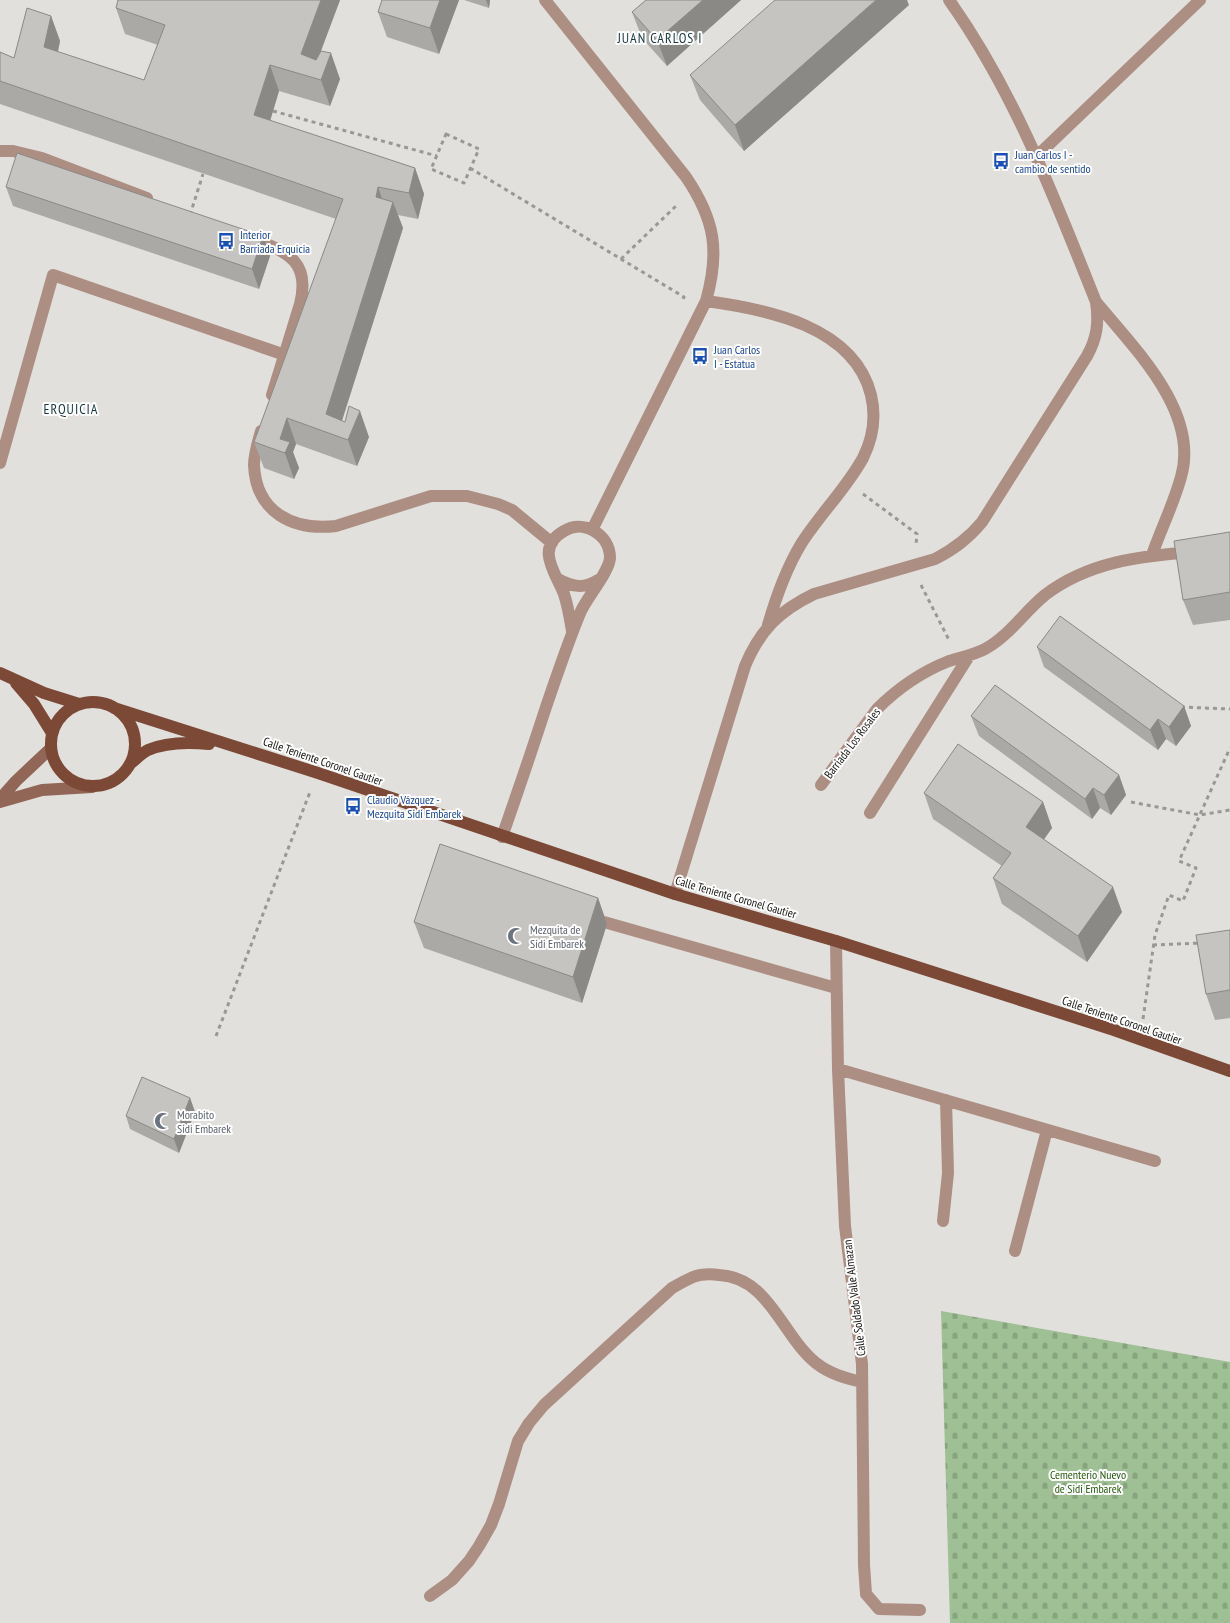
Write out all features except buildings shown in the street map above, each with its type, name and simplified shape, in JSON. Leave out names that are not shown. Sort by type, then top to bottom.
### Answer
[{"type":"main road","points":[[6,675],[44,693],[79,704]]},
{"type":"main road","points":[[6,675],[34,704],[52,734]]},
{"type":"main road","points":[[91,702],[114,708],[126,718],[134,732],[135,747],[132,763],[125,773],[104,785],[92,787],[77,783],[64,775],[55,763],[51,748],[52,734],[62,715],[79,704],[91,702]]},
{"type":"main road","name":"Calle Teniente Coronel Gautier","points":[[114,708],[318,773],[502,837],[675,894],[836,941],[1114,1030],[1230,1071]]},
{"type":"main road","name":"Calle Teniente Coronel Gautier","points":[[132,763],[147,750],[170,745],[189,742],[235,746]]},
{"type":"street","points":[[545,0],[686,177],[698,195],[707,215],[713,237],[714,266],[706,301],[592,530]]},
{"type":"street","points":[[675,894],[745,666],[758,638],[781,613],[797,602],[814,594],[935,559],[953,550],[969,537],[982,522],[1093,345],[1098,325],[1096,302],[1037,156],[992,67],[949,0]]},
{"type":"street","points":[[1037,156],[1200,0]]},
{"type":"street","points":[[0,151],[28,153],[190,214]]},
{"type":"street","points":[[245,236],[284,251],[293,259],[300,270],[303,281],[303,293],[270,402]]},
{"type":"street","points":[[0,463],[53,275],[285,355]]},
{"type":"street","points":[[706,301],[751,308],[779,316],[833,340],[848,352],[860,367],[868,384],[873,403],[873,422],[870,440],[862,458],[793,558],[777,595],[768,626]]},
{"type":"street","points":[[1096,302],[1166,390],[1180,426],[1184,458],[1182,476],[1152,555]]},
{"type":"street","points":[[264,421],[256,450],[254,466],[257,481],[262,495],[270,508],[291,522],[302,526],[319,528],[336,526],[431,496],[467,496],[498,504],[512,510],[552,543]]},
{"type":"street","points":[[502,837],[572,631],[584,604],[607,569],[610,558],[608,546],[602,536],[581,526],[569,528],[559,534],[552,543],[549,556],[551,568],[565,596],[572,631]]},
{"type":"street","name":"Barriada Los Rosales","points":[[821,785],[887,698],[933,667],[984,650],[999,640],[1046,594],[1066,581],[1088,570],[1112,562],[1152,555],[1201,551]]},
{"type":"street","points":[[558,579],[568,585],[580,587],[590,585],[600,579]]},
{"type":"street","points":[[870,812],[969,656]]},
{"type":"street","points":[[0,800],[51,748]]},
{"type":"street","points":[[0,800],[42,790],[92,787]]},
{"type":"street","points":[[604,922],[836,988]]},
{"type":"street","name":"Calle Soldado Valle Almazan","points":[[836,941],[838,1069],[845,1226],[862,1364],[866,1594],[879,1609],[920,1610]]},
{"type":"street","points":[[838,1069],[1155,1161]]},
{"type":"street","points":[[943,1221],[948,1173],[946,1100]]},
{"type":"street","points":[[1015,1251],[1047,1130]]},
{"type":"street","points":[[430,1596],[452,1580],[469,1561],[483,1539],[499,1504],[518,1441],[529,1423],[544,1405],[672,1288],[694,1277],[708,1274],[723,1275],[749,1284],[760,1292],[802,1350],[815,1363],[829,1372],[862,1382]]},
{"type":"path","points":[[273,111],[437,156]]},
{"type":"path","points":[[446,134],[479,148],[470,168],[464,183],[431,169],[446,134]]},
{"type":"path","points":[[470,168],[684,297],[679,306]]},
{"type":"path","points":[[190,214],[203,174]]},
{"type":"path","points":[[621,258],[680,202]]},
{"type":"path","points":[[1176,707],[1230,709]]},
{"type":"path","points":[[1143,1024],[1155,935],[1169,895],[1183,901],[1196,868],[1179,861],[1230,748]]},
{"type":"path","points":[[216,1036],[318,773]]},
{"type":"path","points":[[1131,802],[1200,815],[1230,810]]},
{"type":"path","points":[[1153,945],[1211,943]]},
{"type":"green space","name":"Cementerio Nuevo de Sidi Embarek","points":[[941,1311],[1230,1362],[1230,1623],[950,1623]]},
{"type":"place","name":"Juan Carlos I - cambio de sentido","points":[[1001,161]]},
{"type":"place","name":"Interior Barriada Erquicia","points":[[226,241]]},
{"type":"place","name":"Juan Carlos I - Estatua","points":[[700,356]]},
{"type":"place","name":"Claudio Vázquez - Mezquita Sidi Embarek","points":[[353,806]]},
{"type":"place","name":"Mezquita de Sidi Embarek","points":[[516,936]]},
{"type":"place","name":"Morabito Sidi Embarek","points":[[163,1121]]},
{"type":"district","name":"JUAN CARLOS I","points":[[660,38]]},
{"type":"district","name":"ERQUICIA","points":[[71,409]]}]
